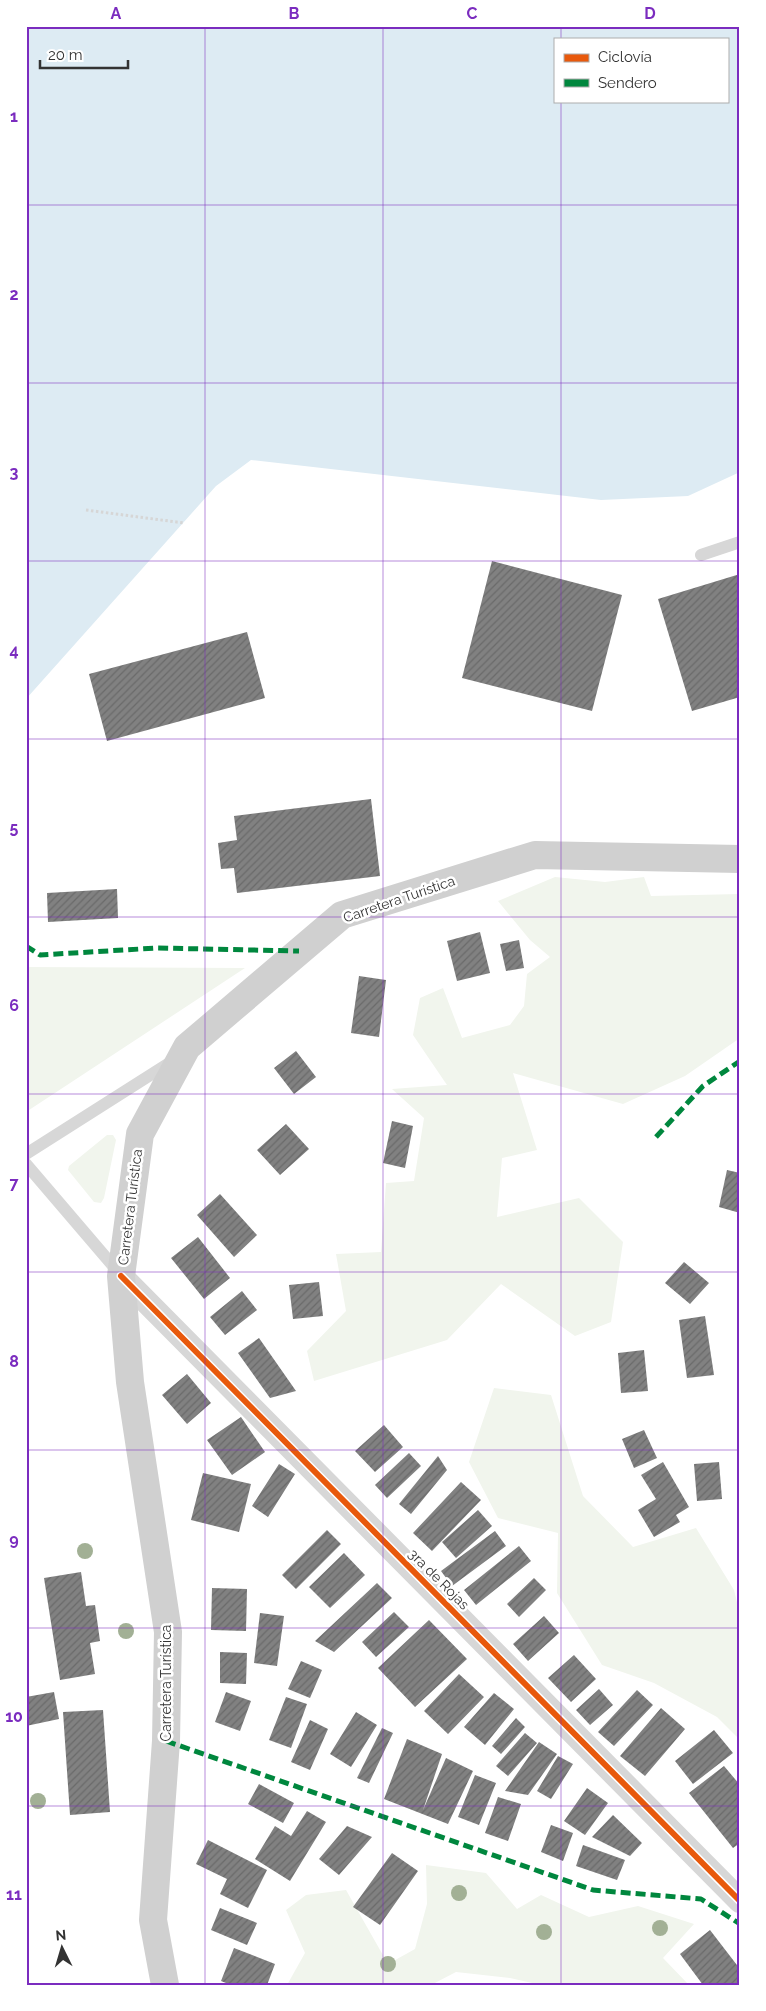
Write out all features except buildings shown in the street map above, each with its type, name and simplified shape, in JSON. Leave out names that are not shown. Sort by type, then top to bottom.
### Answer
[{"type":"main road","name":"Carretera Turística","points":[[165,1985],[153,1920],[166,1741],[168,1632],[130,1382],[121,1276],[140,1134],[187,1047],[342,915],[535,855],[740,859]]},
{"type":"street","name":"3ra de Rojas","points":[[121,1276],[740,1900]]},
{"type":"lane","points":[[701,555],[740,542]]},
{"type":"lane","points":[[26,1154],[184,1054]]},
{"type":"lane","points":[[26,1164],[121,1276]]},
{"type":"path","points":[[86,510],[184,523]]},
{"type":"shaded area","points":[[26,26],[740,26],[740,472],[688,496],[601,500],[251,460],[216,486],[26,699]]},
{"type":"shaded area","points":[[555,877],[605,882],[644,877],[651,896],[740,894],[740,1038],[685,1076],[623,1104],[513,1073],[537,1150],[502,1158],[497,1217],[579,1198],[623,1242],[611,1322],[575,1336],[501,1284],[447,1340],[314,1381],[307,1351],[346,1311],[336,1254],[381,1252],[386,1183],[414,1181],[424,1118],[392,1089],[447,1085],[413,1035],[420,998],[443,988],[462,1038],[510,1025],[524,1006],[527,974],[550,957],[530,940],[498,901]]},
{"type":"shaded area","points":[[26,967],[245,968],[26,1112]]},
{"type":"shaded area","points":[[107,1135],[113,1135],[116,1140],[104,1198],[101,1203],[94,1202],[68,1170],[69,1166]]},
{"type":"shaded area","points":[[494,1388],[551,1395],[583,1496],[633,1547],[696,1528],[734,1590],[740,1615],[740,1740],[717,1717],[654,1683],[602,1665],[557,1593],[558,1533],[498,1518],[469,1462]]},
{"type":"shaded area","points":[[426,1865],[486,1873],[517,1909],[541,1895],[589,1917],[638,1906],[694,1924],[663,1958],[689,1985],[541,1985],[510,1978],[456,1972],[431,1985],[287,1985],[305,1953],[286,1910],[306,1895],[346,1890],[388,1964],[415,1949],[427,1904]]},
{"type":"marked path","points":[[26,946],[40,955],[157,948],[299,951]]},
{"type":"marked path","points":[[656,1137],[703,1086],[740,1061]]},
{"type":"marked path","points":[[166,1741],[593,1890],[701,1899],[740,1924]]},
{"type":"cycle path","points":[[121,1276],[740,1901]]}]
